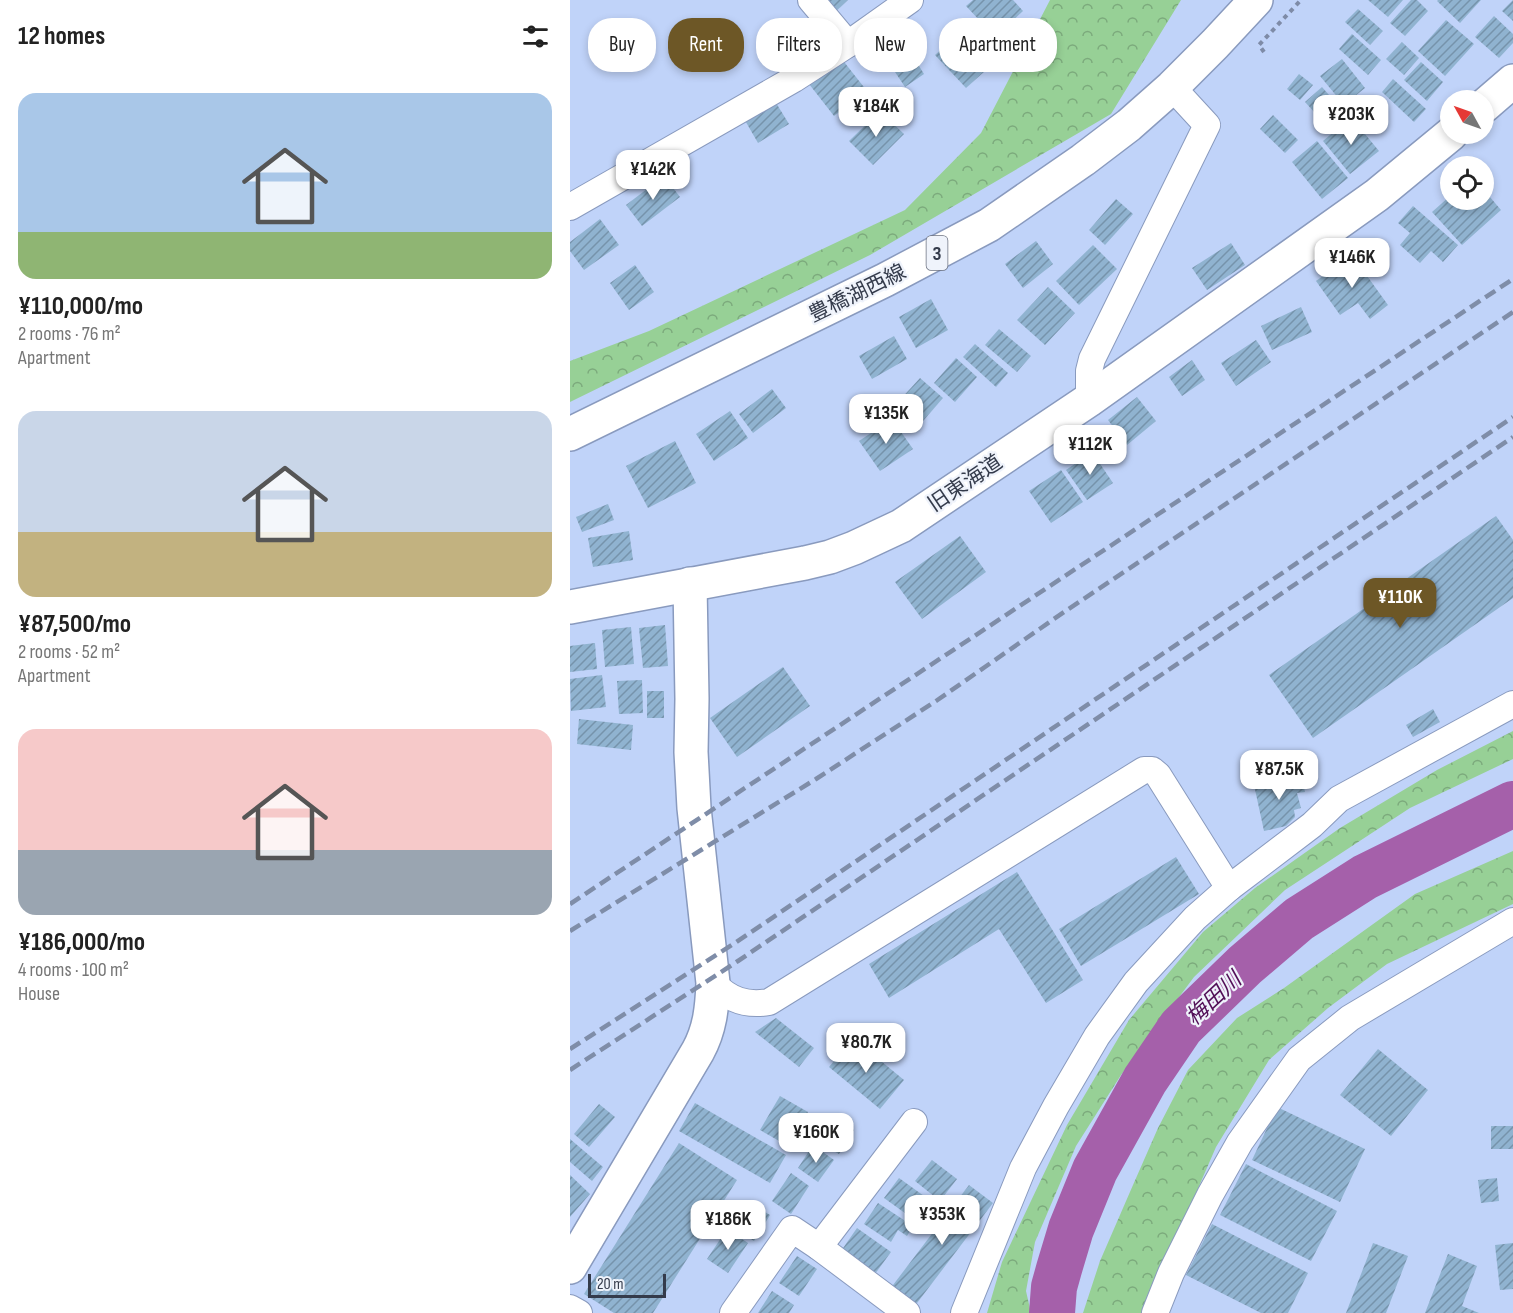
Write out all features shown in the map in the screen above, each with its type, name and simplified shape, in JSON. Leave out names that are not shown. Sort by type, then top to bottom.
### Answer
[{"type":"street","points":[[811,0],[848,44]]},
{"type":"street","points":[[570,207],[794,79],[910,0]]},
{"type":"street","name":"豊橋湖西線","points":[[570,434],[885,280],[989,225],[1129,125],[1172,87],[1256,0]]},
{"type":"street","points":[[1494,97],[1513,81]]},
{"type":"street","points":[[1089,400],[1089,371],[1092,359],[1207,125],[1172,87]]},
{"type":"street","name":"旧東海道","points":[[570,607],[830,557],[901,526],[1089,400],[1377,195],[1440,143]]},
{"type":"street","points":[[570,1267],[703,1041],[712,1011],[714,983],[694,808],[691,752],[693,699],[690,584]]},
{"type":"street","points":[[964,1313],[1023,1168],[1097,1036],[1136,982],[1195,918],[1229,888],[1312,825],[1339,799],[1513,704]]},
{"type":"street","points":[[714,983],[738,1001],[748,1004],[769,1002],[1144,770],[1152,770],[1158,775],[1229,888]]},
{"type":"street","points":[[1155,1313],[1171,1273],[1210,1195],[1240,1142],[1299,1059],[1350,1018],[1513,921]]},
{"type":"street","points":[[819,1247],[914,1122]]},
{"type":"street","points":[[733,1313],[792,1229],[907,1313]]},
{"type":"street","points":[[570,1308],[579,1313]]},
{"type":"path","points":[[1292,0],[1297,5]]},
{"type":"path","points":[[1264,52],[1259,45],[1301,0]]},
{"type":"green space","points":[[1050,0],[1181,0],[1111,114],[870,255],[570,402],[570,361],[649,331],[905,210],[981,133],[1013,72],[1057,72],[1057,18],[1041,18]]},
{"type":"green space","points":[[1513,731],[1513,759],[1410,808],[1285,890],[1194,977],[1121,1075],[1076,1146],[1035,1242],[1026,1291],[1031,1313],[987,1313],[1002,1262],[1067,1125],[1129,1020],[1203,932],[1255,888],[1340,828],[1437,770]]},
{"type":"green space","points":[[1513,851],[1513,904],[1387,964],[1328,1008],[1269,1060],[1216,1147],[1144,1313],[1083,1313],[1100,1261],[1158,1128],[1188,1070],[1237,1018],[1284,988],[1415,894]]},
{"type":"building","points":[[818,0],[848,0],[832,15]]},
{"type":"building","points":[[973,0],[1013,0],[1023,11],[1015,18],[977,18],[966,6]]},
{"type":"building","points":[[1368,0],[1403,0],[1388,17]]},
{"type":"building","points":[[1411,0],[1417,0],[1428,11],[1405,36],[1390,23]]},
{"type":"building","points":[[1438,0],[1481,0],[1460,23]]},
{"type":"building","points":[[1513,0],[1513,21],[1502,11]]},
{"type":"building","points":[[1358,9],[1383,31],[1370,45],[1345,22]]},
{"type":"building","points":[[1494,16],[1513,34],[1513,43],[1499,58],[1475,37]]},
{"type":"building","points":[[1446,20],[1474,44],[1445,76],[1418,51]]},
{"type":"building","points":[[1352,34],[1381,60],[1368,75],[1339,49]]},
{"type":"building","points":[[1402,42],[1419,58],[1404,75],[1386,59]]},
{"type":"building","points":[[842,59],[867,91],[834,116],[809,84],[824,72],[842,72]]},
{"type":"building","points":[[1342,59],[1365,88],[1344,105],[1320,76]]},
{"type":"building","points":[[1421,62],[1443,82],[1427,101],[1404,80]]},
{"type":"building","points":[[895,72],[923,72],[924,74],[905,87]]},
{"type":"building","points":[[951,72],[984,72],[966,88]]},
{"type":"building","points":[[1299,74],[1313,85],[1300,100],[1287,89]]},
{"type":"building","points":[[1393,79],[1426,109],[1414,122],[1382,92]]},
{"type":"building","points":[[1322,87],[1343,111],[1327,126],[1305,102]]},
{"type":"building","points":[[773,98],[789,124],[758,143],[743,117]]},
{"type":"building","points":[[880,111],[904,134],[873,165],[849,141]]},
{"type":"building","points":[[1273,115],[1298,140],[1285,153],[1260,129]]},
{"type":"building","points":[[1351,117],[1379,151],[1350,174],[1323,141]]},
{"type":"building","points":[[1317,141],[1348,178],[1322,199],[1292,162]]},
{"type":"building","points":[[664,176],[680,197],[642,226],[626,205]]},
{"type":"building","points":[[1116,199],[1133,214],[1105,245],[1089,230]]},
{"type":"building","points":[[1494,202],[1501,210],[1462,245],[1432,212],[1440,205],[1440,210],[1494,210]]},
{"type":"building","points":[[1413,206],[1458,245],[1443,262],[1431,251],[1420,263],[1400,245],[1410,233],[1398,223]]},
{"type":"building","points":[[600,219],[619,245],[584,270],[570,251],[570,242]]},
{"type":"building","points":[[1036,241],[1053,264],[1023,288],[1005,264]]},
{"type":"building","points":[[1231,243],[1245,265],[1207,290],[1192,268]]},
{"type":"building","points":[[1093,245],[1117,269],[1079,305],[1056,281]]},
{"type":"building","points":[[1352,255],[1388,305],[1370,319],[1358,303],[1340,315],[1316,281]]},
{"type":"building","points":[[635,265],[654,292],[629,310],[610,283]]},
{"type":"building","points":[[1048,287],[1075,313],[1045,345],[1017,320]]},
{"type":"building","points":[[931,299],[948,330],[916,348],[899,317]]},
{"type":"building","points":[[1301,307],[1312,332],[1272,350],[1261,326]]},
{"type":"building","points":[[999,329],[1031,356],[1017,372],[985,345]]},
{"type":"building","points":[[894,336],[907,359],[872,379],[859,356]]},
{"type":"building","points":[[1256,340],[1271,362],[1236,386],[1221,363]]},
{"type":"building","points":[[975,344],[1008,373],[996,387],[963,357]]},
{"type":"building","points":[[956,358],[977,377],[955,402],[934,383]]},
{"type":"building","points":[[1192,360],[1205,380],[1182,396],[1169,377]]},
{"type":"building","points":[[920,378],[943,398],[923,421],[899,401]]},
{"type":"building","points":[[772,389],[786,408],[753,433],[739,414]]},
{"type":"building","points":[[1137,397],[1156,421],[1127,445],[1108,420]]},
{"type":"building","points":[[730,411],[748,438],[714,461],[696,434]]},
{"type":"building","points":[[892,419],[913,449],[880,471],[859,441]]},
{"type":"building","points":[[675,441],[696,483],[648,508],[626,466]]},
{"type":"building","points":[[1092,452],[1113,483],[1087,500],[1066,470]]},
{"type":"building","points":[[1061,470],[1083,502],[1051,523],[1029,491]]},
{"type":"building","points":[[608,504],[614,520],[582,532],[576,517]]},
{"type":"building","points":[[1496,516],[1513,540],[1513,598],[1313,738],[1269,675]]},
{"type":"building","points":[[629,531],[633,560],[593,567],[588,538]]},
{"type":"building","points":[[960,536],[986,572],[922,619],[895,582]]},
{"type":"building","points":[[665,625],[668,666],[643,668],[639,628]]},
{"type":"building","points":[[631,627],[634,664],[605,667],[602,630]]},
{"type":"building","points":[[595,643],[597,669],[570,672],[570,646]]},
{"type":"building","points":[[783,667],[810,706],[737,757],[710,718]]},
{"type":"building","points":[[602,675],[606,707],[571,711],[570,679]]},
{"type":"building","points":[[642,680],[643,713],[619,714],[617,681]]},
{"type":"building","points":[[647,691],[664,691],[664,718],[647,718]]},
{"type":"building","points":[[1433,709],[1440,722],[1413,737],[1406,725]]},
{"type":"building","points":[[579,719],[633,725],[631,750],[577,744]]},
{"type":"building","points":[[1301,775],[1305,792],[1297,793],[1301,808],[1294,810],[1295,817],[1286,826],[1264,831],[1254,785]]},
{"type":"building","points":[[1176,857],[1199,894],[1081,966],[1059,929]]},
{"type":"building","points":[[1017,872],[1083,980],[1046,1003],[999,929],[889,998],[869,964]]},
{"type":"building","points":[[776,1018],[814,1048],[799,1067],[755,1032]]},
{"type":"building","points":[[853,1038],[904,1080],[880,1109],[829,1067]]},
{"type":"building","points":[[1378,1049],[1428,1090],[1391,1136],[1340,1095]]},
{"type":"building","points":[[780,1096],[808,1112],[788,1146],[760,1130]]},
{"type":"building","points":[[695,1103],[786,1155],[770,1183],[679,1131]]},
{"type":"building","points":[[599,1104],[615,1117],[589,1147],[574,1134]]},
{"type":"building","points":[[1277,1107],[1365,1149],[1340,1202],[1252,1160]]},
{"type":"building","points":[[832,1117],[854,1130],[839,1154],[817,1142]]},
{"type":"building","points":[[1491,1126],[1513,1126],[1513,1149],[1491,1149]]},
{"type":"building","points":[[570,1139],[603,1167],[592,1181],[570,1162]]},
{"type":"building","points":[[679,1143],[737,1180],[653,1313],[614,1313],[584,1294]]},
{"type":"building","points":[[813,1145],[834,1160],[818,1182],[798,1168]]},
{"type":"building","points":[[932,1160],[957,1179],[940,1201],[915,1181]]},
{"type":"building","points":[[1246,1164],[1337,1211],[1311,1261],[1220,1215]]},
{"type":"building","points":[[791,1173],[809,1186],[791,1214],[772,1201]]},
{"type":"building","points":[[570,1175],[590,1194],[570,1217]]},
{"type":"building","points":[[899,1178],[931,1201],[916,1221],[884,1198]]},
{"type":"building","points":[[1497,1178],[1499,1201],[1481,1203],[1478,1180]]},
{"type":"building","points":[[969,1185],[993,1203],[914,1307],[890,1289]]},
{"type":"building","points":[[878,1203],[913,1226],[907,1236],[898,1230],[891,1242],[864,1224]]},
{"type":"building","points":[[758,1208],[770,1215],[754,1241],[743,1234]]},
{"type":"building","points":[[1212,1224],[1308,1273],[1288,1313],[1261,1313],[1186,1275]]},
{"type":"building","points":[[857,1228],[891,1252],[875,1274],[841,1251]]},
{"type":"building","points":[[727,1229],[748,1243],[728,1273],[707,1259]]},
{"type":"building","points":[[1373,1243],[1408,1256],[1386,1313],[1346,1313]]},
{"type":"building","points":[[1513,1243],[1513,1289],[1500,1290],[1495,1245]]},
{"type":"building","points":[[1448,1254],[1477,1266],[1462,1306],[1479,1313],[1425,1313]]},
{"type":"building","points":[[797,1256],[817,1269],[799,1296],[779,1283]]},
{"type":"building","points":[[772,1291],[794,1305],[789,1313],[758,1313]]},
{"type":"waterway","name":"梅田川","points":[[1052,1313],[1054,1287],[1071,1229],[1095,1170],[1145,1080],[1181,1027],[1245,965],[1299,919],[1365,877],[1513,804]]},
{"type":"railway","points":[[570,904],[1513,279]]},
{"type":"railway","points":[[570,931],[816,779],[936,701],[1064,612],[1513,312]]},
{"type":"railway","points":[[570,1049],[735,943],[1513,417]]},
{"type":"railway","points":[[570,1070],[738,961],[1513,437]]}]
